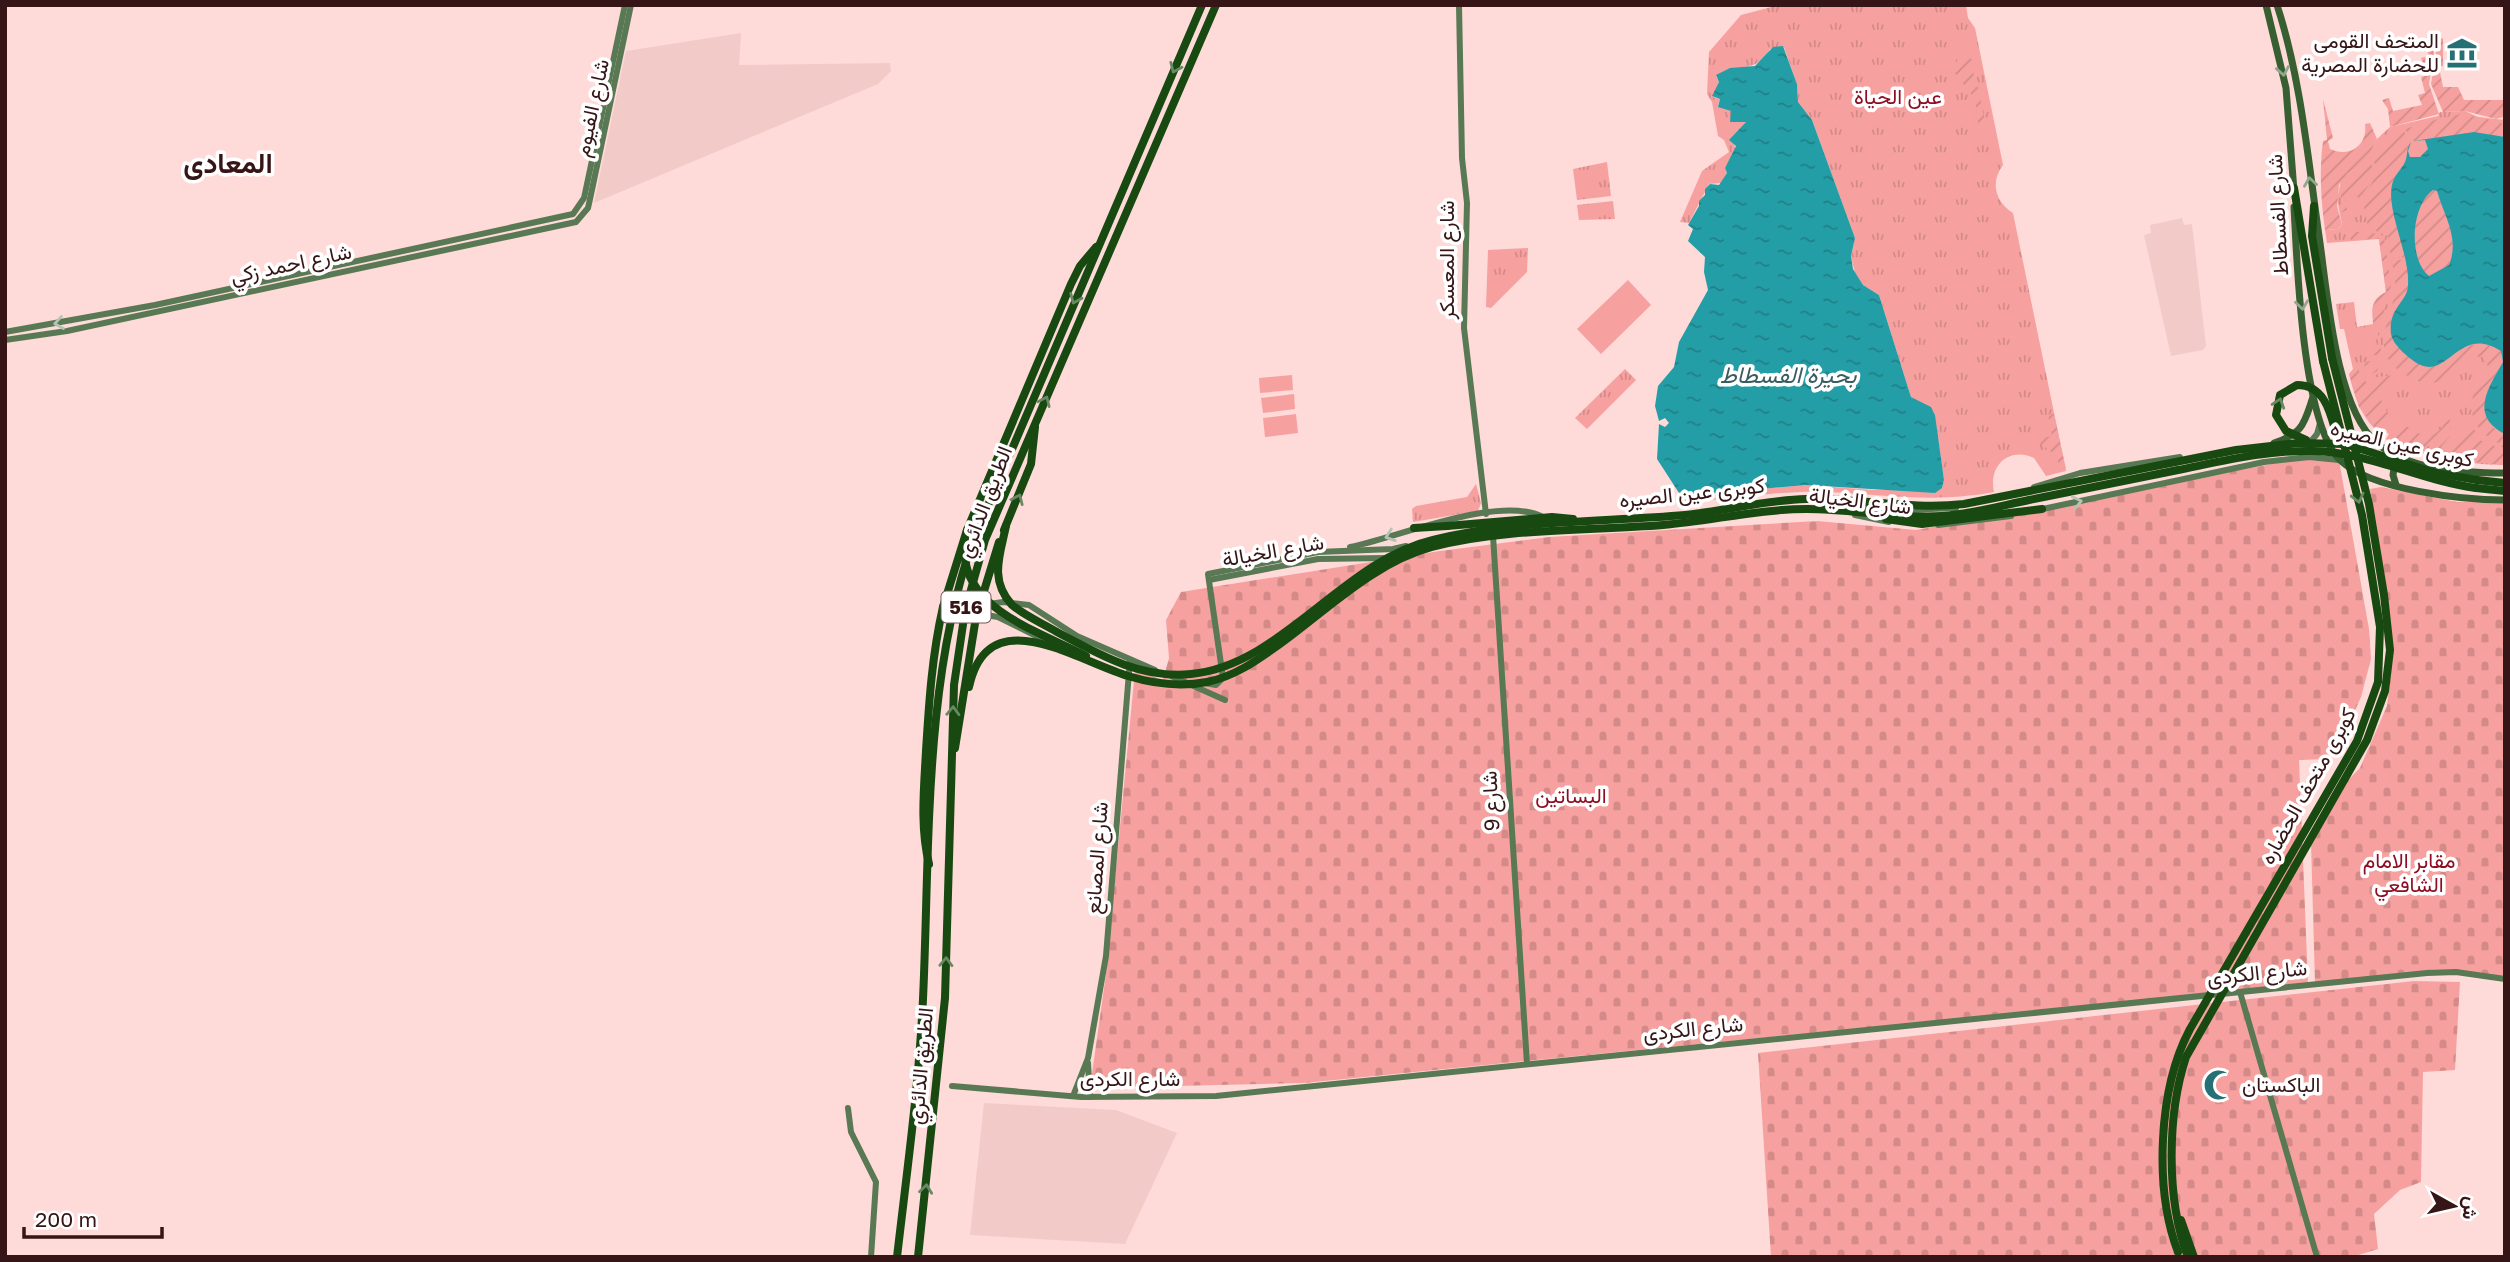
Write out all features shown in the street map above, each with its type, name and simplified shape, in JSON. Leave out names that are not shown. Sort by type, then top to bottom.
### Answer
[{"type":"highway","name":"الطريق الدائري","points":[[897,1257],[919,1068],[940,683],[957,590],[974,538],[1202,5]]},
{"type":"highway","name":"الطريق الدائري","points":[[918,1257],[942,1034],[954,685],[968,600],[985,540],[1216,5]]},
{"type":"highway","name":"كوبرى متحف الحضاره","points":[[2179,1255],[2170,1228],[2165,1188],[2166,1106],[2176,1060],[2197,1017],[2357,741],[2378,682],[2380,626],[2365,532],[2327,359],[2294,188]]},
{"type":"highway","name":"كوبرى متحف الحضاره","points":[[2188,1257],[2178,1229],[2174,1200],[2175,1105],[2182,1070],[2191,1045],[2362,749],[2385,691],[2390,639],[2384,595],[2369,504],[2327,359],[2312,236],[2314,206]]},
{"type":"highway","points":[[929,864],[924,802],[932,663],[947,589],[967,530],[1070,284],[1085,259],[1098,245]]},
{"type":"highway","points":[[2319,442],[2295,437],[2279,424],[2276,405],[2288,388],[2303,385],[2321,395],[2349,462]]},
{"type":"highway","points":[[953,754],[962,720],[976,617],[1006,526],[1031,464],[1036,436],[1035,425]]},
{"type":"highway","name":"كوبرى عين الصيره","points":[[1006,526],[997,575],[1002,591],[1012,605],[1108,659],[1141,670],[1177,675],[1210,672],[1244,659],[1374,566],[1408,548],[1446,537],[1582,521],[1689,515],[1802,499],[1918,507],[1964,504],[2235,450],[2319,442],[2371,450],[2449,476],[2505,483]]},
{"type":"highway","name":"كوبرى عين الصيره","points":[[962,720],[969,687],[981,656],[1005,641],[1036,642],[1115,672],[1175,684],[1225,677],[1259,659],[1377,572],[1411,555],[1447,544],[1583,529],[1688,523],[1790,509],[1920,517],[1965,514],[2236,458],[2304,451],[2343,453],[2448,484],[2505,491]]},
{"type":"highway","points":[[1867,513],[1896,521],[1922,524],[2042,509]]},
{"type":"highway","points":[[1413,528],[1560,517],[1582,521]]},
{"type":"highway","points":[[967,530],[963,550],[966,570],[974,588],[987,603],[1115,672]]},
{"type":"highway","points":[[2174,1200],[2194,1257]]},
{"type":"main road","name":"شارع الفسطاط","points":[[2266,5],[2286,88],[2297,264],[2313,396],[2327,443],[2339,460]]},
{"type":"main road","name":"شارع الفسطاط","points":[[2277,5],[2293,66],[2336,345],[2356,417]]},
{"type":"main road","points":[[2274,443],[2292,436],[2303,426],[2313,396]]},
{"type":"main road","points":[[2320,423],[2335,410],[2345,410],[2356,417],[2376,443],[2400,456],[2460,471],[2505,473]]},
{"type":"main road","points":[[2396,485],[2393,469],[2400,456]]},
{"type":"main road","points":[[2339,460],[2365,476],[2396,485],[2460,499],[2505,500]]},
{"type":"main road","points":[[2460,471],[2465,487],[2460,499]]},
{"type":"street","name":"شارع الفيوم","points":[[580,213],[625,5]]},
{"type":"street","name":"شارع الفيوم","points":[[580,213],[590,199],[631,5]]},
{"type":"street","name":"شارع المعسكر","points":[[1459,5],[1462,158],[1466,203],[1464,328],[1486,514]]},
{"type":"street","name":"شارع احمد زكي","points":[[5,332],[155,306],[238,285],[505,233],[565,225],[580,213]]},
{"type":"street","name":"شارع احمد زكي","points":[[5,340],[67,331],[505,233]]},
{"type":"street","name":"شارع الخيالة","points":[[1208,577],[1262,563],[1332,550],[1393,549],[1437,537],[1551,521],[1799,503],[1943,510],[1996,500],[2080,473],[2274,443],[2289,447],[2305,446],[2314,439],[2320,423]]},
{"type":"street","points":[[2042,509],[2264,461],[2315,457],[2339,460]]},
{"type":"street","points":[[1996,500],[2000,516]]},
{"type":"street","points":[[1332,550],[1372,542],[1447,519],[1528,511],[1551,521]]},
{"type":"street","name":"شارع الخيالة","points":[[1208,577],[1264,571],[1333,557],[1393,557],[1438,544],[1493,536],[1800,511],[1852,514],[1903,525],[1951,525],[2000,516]]},
{"type":"street","points":[[1621,516],[1621,525]]},
{"type":"street","name":"شارع 9","points":[[1493,536],[1527,1064]]},
{"type":"street","points":[[1276,560],[1274,565],[1278,568]]},
{"type":"street","points":[[1262,563],[1264,571]]},
{"type":"street","points":[[1196,683],[1216,685],[1223,678],[1208,577]]},
{"type":"street","points":[[982,606],[1003,602],[1029,605],[1077,636],[1130,660],[1196,683],[1226,700]]},
{"type":"street","points":[[980,614],[998,617],[1128,678]]},
{"type":"street","name":"شارع المصانع","points":[[1073,1096],[1088,1058],[1108,937],[1130,660]]},
{"type":"street","name":"شارع الكردى","points":[[952,1086],[1090,1097],[1216,1096],[2436,972],[2505,979]]},
{"type":"street","points":[[2239,992],[2317,1257]]},
{"type":"street","name":"شارع المصانع","points":[[1088,1058],[1090,1097]]},
{"type":"street","points":[[848,1108],[851,1132],[875,1177],[877,1193],[871,1257]]},
{"type":"shaded area","points":[[741,33],[739,65],[890,63],[891,71],[878,84],[594,203],[626,51]]},
{"type":"shaded area","points":[[2182,218],[2184,225],[2192,224],[2206,346],[2203,350],[2171,356],[2144,235],[2151,233],[2150,225]]},
{"type":"shaded area","points":[[984,1103],[1116,1110],[1177,1133],[1125,1244],[970,1235]]},
{"type":"green space","name":"عين الحياة","points":[[1779,5],[1966,5],[1968,18],[1975,28],[2003,165],[1997,178],[1996,191],[2002,203],[2013,213],[2066,471],[2046,476],[2034,458],[2016,455],[2002,461],[1997,467],[1994,474],[1994,492],[1951,497],[1911,497],[1810,492],[1684,503],[1681,496],[1806,485],[1874,490],[1942,488],[1944,480],[1934,412],[1911,397],[1879,295],[1863,285],[1855,273],[1851,256],[1855,238],[1812,120],[1798,102],[1797,84],[1784,47],[1770,49],[1765,57],[1753,65],[1716,76],[1719,82],[1713,97],[1720,99],[1718,105],[1731,111],[1733,122],[1746,122],[1734,143],[1736,150],[1725,168],[1727,173],[1721,183],[1709,184],[1689,223],[1680,222],[1702,171],[1729,152],[1724,140],[1718,136],[1712,102],[1707,94],[1709,52],[1741,15]]},
{"type":"green space","points":[[2443,38],[2443,66],[2439,67],[2443,87],[2458,87],[2464,100],[2505,100],[2503,117],[2496,119],[2465,111],[2443,112],[2431,84],[2436,55],[2435,41]]},
{"type":"green space","points":[[2432,41],[2434,55],[2429,84],[2439,114],[2390,127],[2388,109],[2382,100],[2389,98],[2393,111],[2422,105],[2418,95],[2425,93],[2421,77],[2427,75],[2421,58],[2428,56],[2427,43]]},
{"type":"green space","points":[[1964,54],[1973,60],[1974,87],[1978,87],[1986,128],[1979,129],[1975,99],[1954,72],[1958,57]]},
{"type":"green space","points":[[2323,99],[2333,138],[2328,141],[2330,149],[2344,152],[2356,148],[2363,138],[2365,124],[2370,123],[2377,139],[2364,164],[2347,174],[2339,185],[2337,206],[2342,225],[2338,229],[2325,230],[2321,163],[2323,141],[2327,140]]},
{"type":"green space","points":[[2465,111],[2478,117],[2505,120],[2505,465],[2459,462],[2429,456],[2386,439],[2389,434],[2383,430],[2380,434],[2368,421],[2351,383],[2349,374],[2353,369],[2344,329],[2340,329],[2336,304],[2354,302],[2357,327],[2373,324],[2373,305],[2377,298],[2386,292],[2379,239],[2327,243],[2325,230],[2338,229],[2342,225],[2337,199],[2341,181],[2363,164],[2377,139],[2390,127],[2438,116],[2440,112]]},
{"type":"green space","points":[[2462,114],[2500,122],[2505,126],[2505,137],[2468,133],[2413,141],[2405,129],[2438,119],[2445,122],[2449,116]]},
{"type":"green space","points":[[2402,129],[2411,142],[2391,192],[2406,256],[2391,258],[2388,236],[2368,228],[2363,201],[2376,175],[2371,157],[2374,151],[2383,139]]},
{"type":"green space","points":[[2370,159],[2375,176],[2364,192],[2361,203],[2357,196],[2345,199],[2347,210],[2342,212],[2341,198],[2345,183]]},
{"type":"green space","points":[[1607,162],[1611,196],[1577,200],[1573,169]]},
{"type":"green space","points":[[2433,190],[2437,191],[2447,218],[2453,246],[2449,265],[2429,276],[2417,257],[2415,233],[2420,208]]},
{"type":"green space","points":[[1613,201],[1615,219],[1579,220],[1577,205]]},
{"type":"green space","points":[[2349,231],[2380,234],[2384,237],[2391,285],[2379,330],[2381,354],[2363,357],[2378,351],[2378,331],[2374,331],[2373,308],[2376,300],[2386,292],[2379,238],[2351,241]]},
{"type":"green space","points":[[1528,248],[1527,272],[1491,308],[1486,307],[1488,250]]},
{"type":"green space","points":[[2406,259],[2408,287],[2391,322],[2394,335],[2413,360],[2425,365],[2436,364],[2470,345],[2484,344],[2501,351],[2503,362],[2492,380],[2484,408],[2493,428],[2505,434],[2505,446],[2483,432],[2472,411],[2474,393],[2489,369],[2484,357],[2470,356],[2449,375],[2427,383],[2406,375],[2394,366],[2387,356],[2384,334],[2395,285],[2392,261]]},
{"type":"green space","points":[[1628,280],[1651,305],[1601,354],[1577,329]]},
{"type":"green space","points":[[2382,359],[2377,371],[2364,379],[2368,385],[2377,377],[2396,375],[2384,384],[2381,396],[2385,408],[2395,419],[2380,434],[2359,407],[2349,374],[2358,367],[2360,375],[2366,374],[2364,362]]},
{"type":"green space","points":[[1625,369],[1636,380],[1587,429],[1575,418]]},
{"type":"green space","points":[[1292,375],[1293,390],[1260,393],[1259,378]]},
{"type":"green space","points":[[1294,394],[1295,409],[1263,413],[1261,398]]},
{"type":"green space","points":[[1296,414],[1298,433],[1265,437],[1263,418]]},
{"type":"green space","points":[[2054,414],[2066,469],[2062,470],[2054,454],[2035,440],[2052,436],[2048,415]]},
{"type":"green space","points":[[2449,414],[2451,435],[2441,447],[2448,452],[2463,432],[2474,429],[2479,440],[2505,450],[2505,465],[2439,459],[2440,448],[2427,446],[2424,455],[2386,439],[2399,422],[2415,432],[2434,434],[2440,430]]},
{"type":"green space","name":"البساتين","points":[[2299,459],[2339,460],[2369,629],[2371,659],[2361,697],[2345,733],[2328,759],[2299,760],[2308,984],[1304,1083],[1090,1088],[1106,974],[1135,670],[1163,680],[1169,658],[1166,620],[1181,592],[1440,551],[1549,537],[1817,521],[1916,530]]},
{"type":"green space","points":[[1476,484],[1481,503],[1478,511],[1413,522],[1412,509],[1416,506],[1467,497]]},
{"type":"green space","name":"مقابر الامام الشافعي","points":[[2381,487],[2457,502],[2505,501],[2505,979],[2454,971],[2315,983],[2311,843],[2348,780],[2360,768],[2387,706],[2391,673],[2377,527],[2370,489]]},
{"type":"green space","points":[[2414,981],[2460,982],[2455,1070],[2423,1072],[2421,1182],[2400,1190],[2374,1214],[2378,1249],[2352,1257],[1771,1257],[1758,1053]]},
{"type":"water","name":"بحيرة الفسطاط","points":[[1783,46],[1797,84],[1798,102],[1812,120],[1855,238],[1851,256],[1853,269],[1863,285],[1879,295],[1911,397],[1931,407],[1935,415],[1944,480],[1942,488],[1935,493],[1806,485],[1681,496],[1657,459],[1659,424],[1665,427],[1669,423],[1665,418],[1659,421],[1655,406],[1658,386],[1674,367],[1679,342],[1708,290],[1704,272],[1705,257],[1688,241],[1693,229],[1688,225],[1699,201],[1705,195],[1705,189],[1710,184],[1719,185],[1727,173],[1725,168],[1736,146],[1729,140],[1746,122],[1730,122],[1731,111],[1718,107],[1720,99],[1712,96],[1719,82],[1716,75],[1730,68],[1755,66],[1773,47]]},
{"type":"water","points":[[2474,132],[2505,137],[2505,434],[2487,419],[2485,410],[2488,391],[2503,362],[2501,351],[2486,344],[2474,344],[2436,366],[2426,367],[2408,357],[2392,338],[2392,317],[2407,291],[2408,273],[2392,207],[2392,185],[2405,162],[2408,147],[2411,142],[2408,151],[2410,157],[2420,157],[2428,149],[2425,140],[2413,141]],"holes":[[[2433,190],[2437,191],[2450,227],[2453,246],[2449,265],[2429,276],[2418,258],[2415,233],[2420,208]]]},
{"type":"tunnel","points":[[939,612],[982,605]]},
{"type":"tunnel","points":[[938,620],[980,614]]},
{"type":"place","name":"المتحف القومى للحضارة المصرية","points":[[2462,53]]},
{"type":"place","name":"الباكستان","points":[[2219,1085]]},
{"type":"district","name":"المعادى","points":[[228,163]]}]
